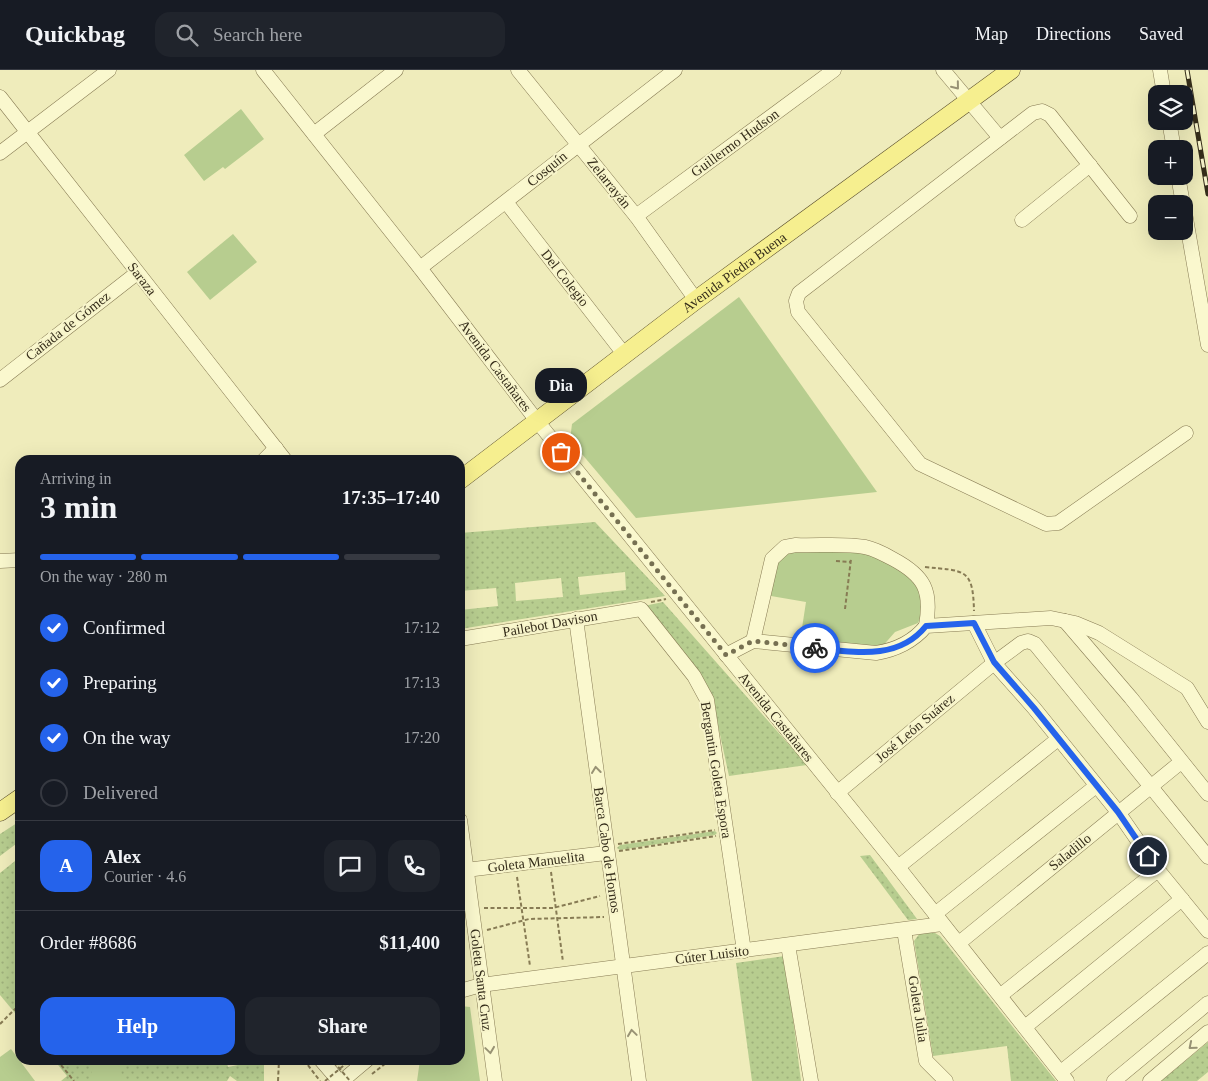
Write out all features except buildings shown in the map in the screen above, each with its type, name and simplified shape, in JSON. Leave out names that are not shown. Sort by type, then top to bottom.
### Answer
[{"type":"main road","name":"Avenida Piedra Buena","points":[[465,476],[696,300],[1011,70]]},
{"type":"street","points":[[0,153],[109,70]]},
{"type":"street","name":"Avenida Castañares","points":[[263,70],[420,268],[536,421],[680,596],[1064,1076]]},
{"type":"street","points":[[314,134],[396,70]]},
{"type":"street","name":"Cosquín","points":[[420,268],[675,70]]},
{"type":"street","name":"Guillermo Hudson","points":[[636,216],[834,70]]},
{"type":"street","points":[[943,70],[1000,138]]},
{"type":"street","points":[[1160,70],[1162,85]]},
{"type":"street","name":"Zelarrayán","points":[[522,71],[636,216],[696,300]]},
{"type":"street","name":"Saraza","points":[[0,97],[281,455]]},
{"type":"street","points":[[1130,216],[1050,115],[1042,111],[1032,113],[799,293],[796,301],[798,312],[920,464],[1046,524],[1058,523],[1186,433]]},
{"type":"street","points":[[1022,220],[1090,165]]},
{"type":"street","name":"Del Colegio","points":[[506,202],[624,354]]},
{"type":"street","points":[[1190,240],[1208,345]]},
{"type":"street","name":"Cañada de Gómez","points":[[0,380],[137,273]]},
{"type":"street","points":[[269,455],[276,448]]},
{"type":"street","points":[[726,655],[753,641],[876,653],[888,651],[919,636],[926,626],[929,609],[928,592],[921,578],[907,566],[883,553],[865,547],[796,545],[785,547],[777,552],[769,567],[753,641]]},
{"type":"street","points":[[0,561],[15,560]]},
{"type":"street","name":"Pailebot Davison","points":[[465,638],[641,609]]},
{"type":"street","name":"Bergantin Goleta Espora","points":[[641,609],[694,676],[707,700],[744,951]]},
{"type":"street","points":[[926,626],[1051,618],[1075,623],[1100,633],[1186,688],[1208,722]]},
{"type":"street","name":"Barca Cabo de Hornos","points":[[576,619],[606,851],[639,1081]]},
{"type":"street","points":[[1065,621],[1132,698],[1208,794]]},
{"type":"street","points":[[974,623],[994,662],[1034,708],[1118,812],[1158,870],[1208,931]]},
{"type":"street","name":"José León Suárez","points":[[837,793],[994,662],[1021,643],[1028,641],[1035,644],[1208,857]]},
{"type":"street","points":[[898,867],[1058,739]]},
{"type":"street","name":"Saladillo","points":[[959,943],[1181,762]]},
{"type":"street","points":[[939,919],[1096,786]]},
{"type":"street","name":"Goleta Manuelita","points":[[465,879],[514,864],[606,851]]},
{"type":"street","points":[[1001,995],[1158,870]]},
{"type":"street","name":"Goleta Santa Cruz","points":[[465,883],[472,908],[494,1081]]},
{"type":"street","points":[[1025,1027],[1182,900]]},
{"type":"street","name":"Cúter Luisito","points":[[465,990],[481,985],[532,978],[904,930],[939,919]]},
{"type":"street","name":"Goleta Julia","points":[[904,930],[926,1060],[946,1081]]},
{"type":"street","points":[[788,945],[811,1081]]},
{"type":"street","points":[[1064,1076],[1208,953]]},
{"type":"street","points":[[1114,1081],[1208,1003]]},
{"type":"street","points":[[1150,1081],[1208,1032]]},
{"type":"street","points":[[331,1065],[340,1077],[359,1065]]},
{"type":"path","points":[[845,608],[852,547]]},
{"type":"path","points":[[836,561],[850,562]]},
{"type":"path","points":[[907,566],[959,571],[966,575],[973,589],[974,623]]},
{"type":"path","points":[[641,609],[649,603],[680,596]]},
{"type":"path","points":[[606,851],[715,830]]},
{"type":"path","points":[[606,851],[716,836]]},
{"type":"path","points":[[550,860],[565,974]]},
{"type":"path","points":[[514,864],[532,978]]},
{"type":"path","points":[[472,908],[522,910],[556,908],[613,894]]},
{"type":"path","points":[[475,933],[523,921],[616,916]]},
{"type":"path","points":[[0,1024],[15,1008]]},
{"type":"path","points":[[61,1065],[74,1081]]},
{"type":"path","points":[[278,1081],[279,1065]]},
{"type":"path","points":[[308,1065],[320,1081]]},
{"type":"path","points":[[331,1065],[340,1077],[350,1081]]},
{"type":"path","points":[[325,1081],[340,1077],[346,1065]]},
{"type":"path","points":[[369,1076],[383,1065]]},
{"type":"green space","points":[[241,109],[264,139],[225,169],[223,167],[204,181],[184,155]]},
{"type":"green space","points":[[233,234],[257,262],[210,300],[187,272]]},
{"type":"green space","points":[[739,297],[877,492],[636,518],[570,440],[572,424]]},
{"type":"green space","points":[[595,522],[665,596],[465,628],[465,609],[498,606],[496,588],[465,591],[465,533]],"holes":[[[625,572],[626,590],[580,595],[578,577]],[[561,578],[563,597],[516,601],[515,583]]]},
{"type":"green space","points":[[789,551],[865,551],[884,557],[919,582],[924,610],[918,623],[895,632],[881,648],[800,641],[806,602],[771,596],[776,563]]},
{"type":"green space","points":[[663,602],[807,765],[729,776],[714,707],[644,606]]},
{"type":"green space","points":[[15,824],[15,845],[0,856],[0,834]]},
{"type":"green space","points":[[715,831],[717,833],[715,835],[620,850],[617,848],[620,845]]},
{"type":"green space","points":[[870,855],[917,919],[908,920],[860,856]]},
{"type":"green space","points":[[15,861],[15,1013],[0,995],[0,873]]},
{"type":"green space","points":[[920,933],[935,933],[940,936],[1056,1081],[1011,1081],[1007,1046],[933,1056],[914,941]]},
{"type":"green space","points":[[785,956],[801,1081],[752,1081],[736,963]]},
{"type":"green space","points":[[465,1006],[470,1007],[480,1081],[417,1081],[419,1065],[465,1065]]},
{"type":"green space","points":[[1208,1042],[1208,1072],[1197,1081],[1161,1081]]},
{"type":"green space","points":[[11,1049],[15,1054],[15,1065],[23,1065],[35,1081],[0,1081],[0,1057]]},
{"type":"green space","points":[[58,1065],[227,1065],[228,1067],[264,1065],[264,1081],[237,1081],[230,1076],[227,1081],[61,1081],[67,1076]]},
{"type":"green space","points":[[94,1065],[117,1065],[121,1068],[122,1081],[94,1081],[90,1077]]},
{"type":"railway","points":[[1187,70],[1208,194]]},
{"type":"way so far","points":[[561,452],[680,596],[726,655],[753,641],[815,648]]},
{"type":"place","name":"Dia","points":[[561,452]]},
{"type":"route","points":[[815,648],[876,653],[888,651],[919,636],[926,626],[974,623],[994,662],[1034,708],[1118,812],[1148,856]]}]
